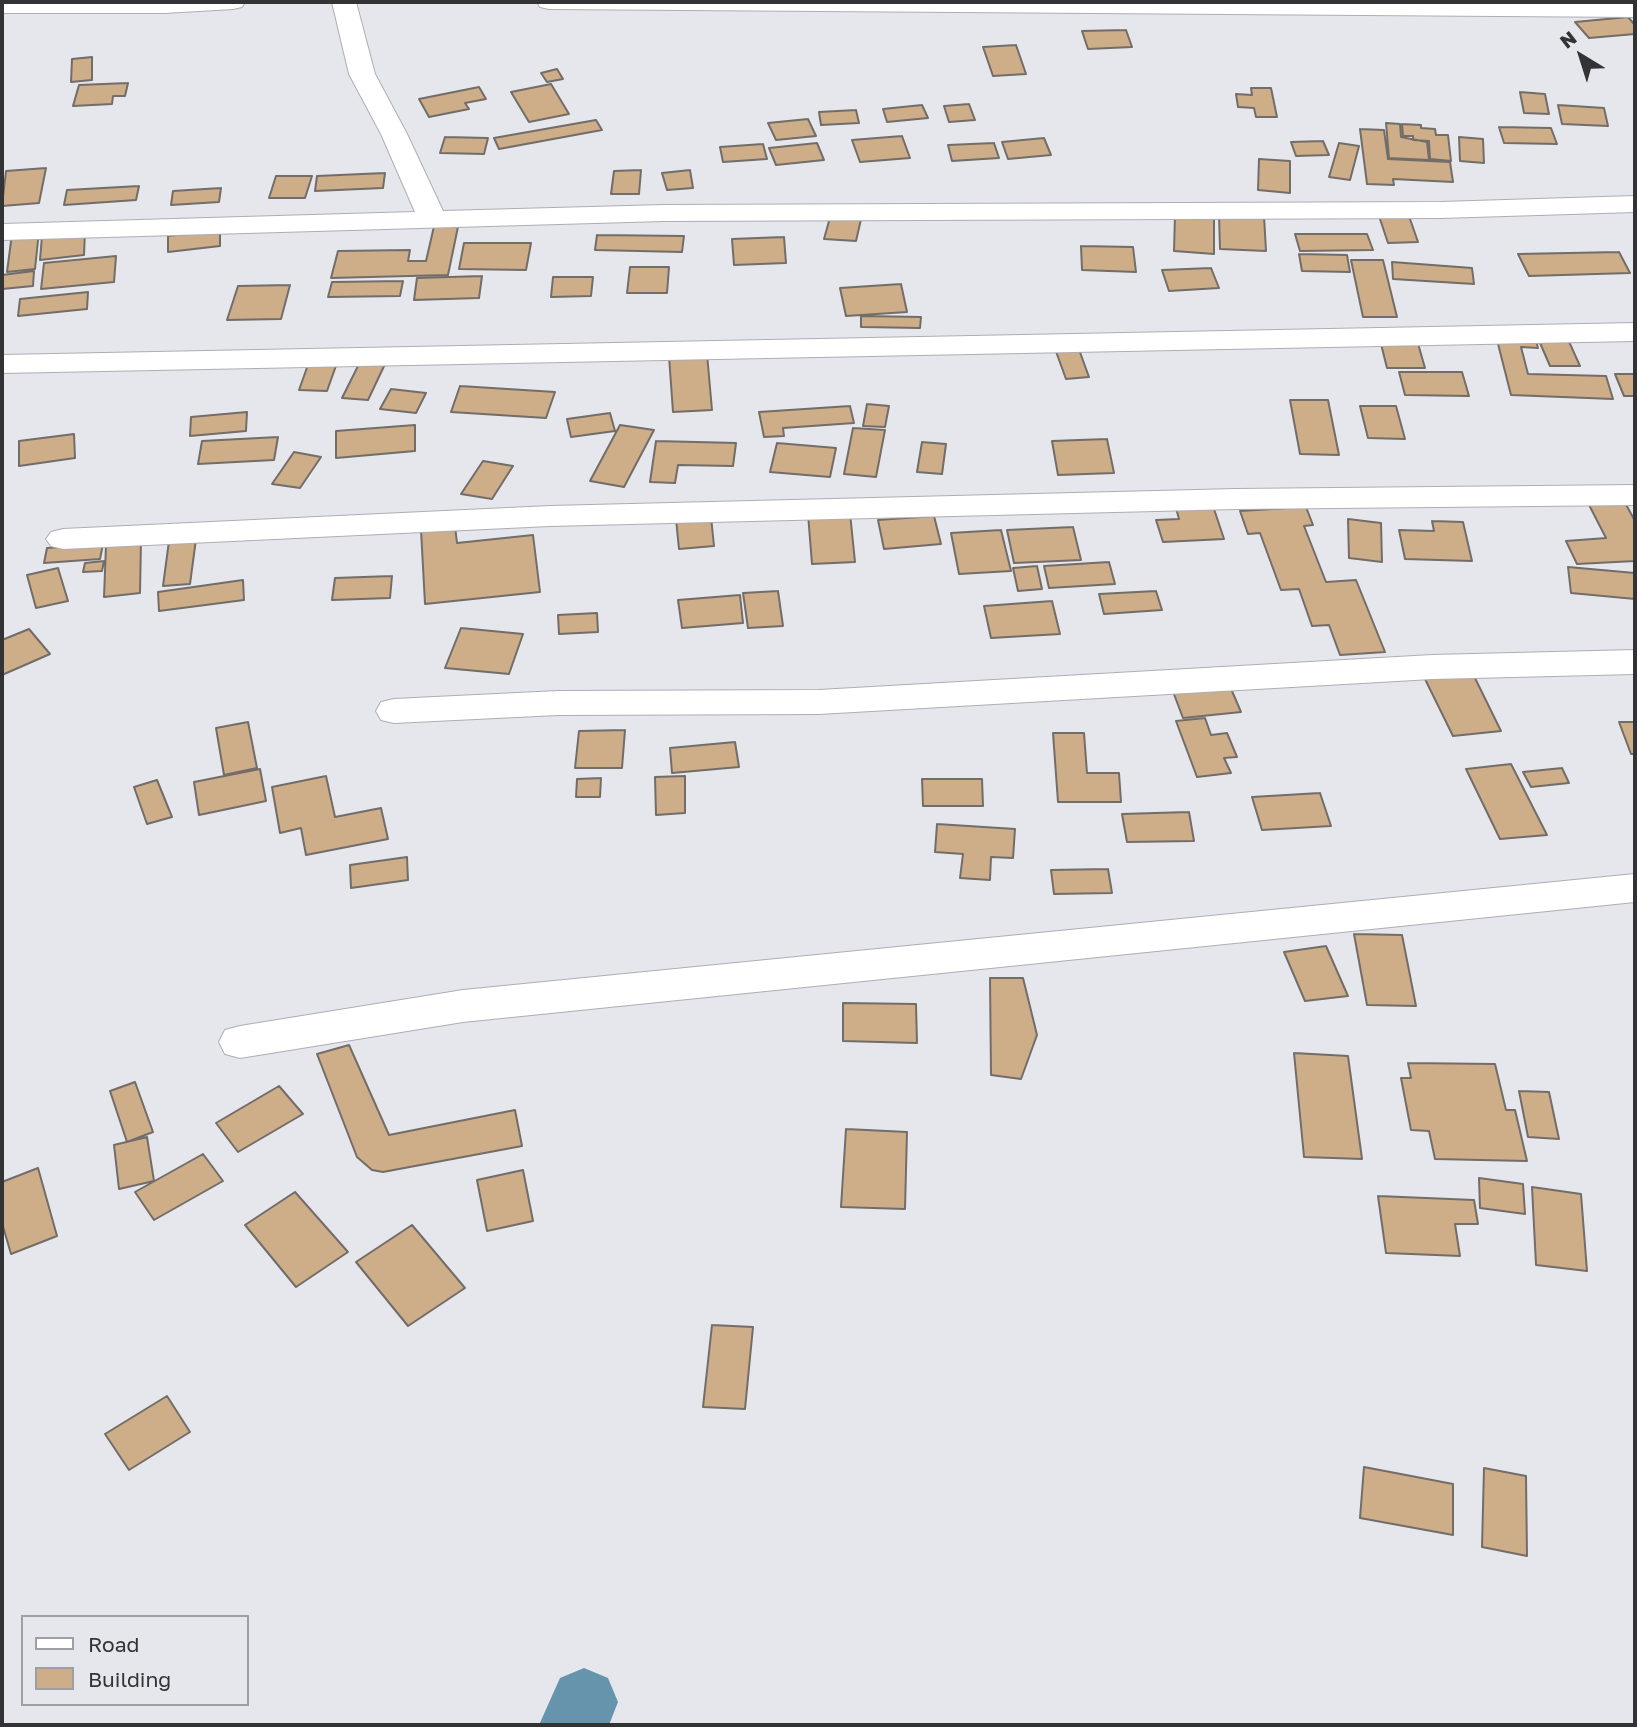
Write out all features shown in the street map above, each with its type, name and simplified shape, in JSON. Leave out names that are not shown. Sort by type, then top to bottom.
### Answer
[{"type":"street","points":[[2,6],[165,6],[233,2]]},
{"type":"street","points":[[344,2],[362,74],[394,134],[433,220]]},
{"type":"street","points":[[550,2],[1577,5],[1635,10]]},
{"type":"street","points":[[2,232],[790,211],[1441,210],[1635,204]]},
{"type":"street","points":[[2,364],[665,353],[1247,337],[1635,332]]},
{"type":"street","points":[[63,539],[550,516],[1236,499],[1635,495]]},
{"type":"street","points":[[394,711],[558,703],[819,702],[1432,667],[1635,662]]},
{"type":"street","points":[[240,1042],[463,1006],[1635,888]]},
{"type":"building","points":[[1628,17],[1635,25],[1635,34],[1589,38],[1575,22]]},
{"type":"building","points":[[1126,30],[1132,47],[1088,49],[1082,31]]},
{"type":"building","points":[[1016,45],[1026,74],[993,76],[983,47]]},
{"type":"building","points":[[92,57],[92,80],[71,82],[72,59]]},
{"type":"building","points":[[557,69],[563,79],[547,82],[541,73]]},
{"type":"building","points":[[128,83],[125,96],[113,96],[112,104],[73,106],[79,85]]},
{"type":"building","points":[[551,84],[569,114],[529,122],[511,92]]},
{"type":"building","points":[[479,87],[486,99],[465,103],[469,109],[429,117],[419,99]]},
{"type":"building","points":[[1251,88],[1271,88],[1277,117],[1256,117],[1254,108],[1238,107],[1236,94],[1252,95]]},
{"type":"building","points":[[1520,92],[1545,94],[1549,114],[1524,113]]},
{"type":"building","points":[[969,104],[975,120],[949,122],[944,106]]},
{"type":"building","points":[[922,105],[928,118],[887,122],[883,109]]},
{"type":"building","points":[[1558,105],[1604,108],[1608,126],[1562,124]]},
{"type":"building","points":[[856,110],[859,123],[821,125],[819,112]]},
{"type":"building","points":[[808,119],[816,136],[776,140],[768,123]]},
{"type":"building","points":[[596,120],[602,130],[499,149],[494,138]]},
{"type":"building","points":[[1386,123],[1400,124],[1401,137],[1427,142],[1429,160],[1389,158]]},
{"type":"building","points":[[1402,124],[1421,125],[1421,128],[1435,129],[1436,135],[1448,135],[1451,161],[1430,159],[1429,141],[1403,136]]},
{"type":"building","points":[[1499,127],[1551,128],[1557,144],[1504,143]]},
{"type":"building","points":[[1360,129],[1384,130],[1388,159],[1450,162],[1453,182],[1393,179],[1394,185],[1367,184]]},
{"type":"building","points":[[902,136],[910,158],[860,162],[852,140]]},
{"type":"building","points":[[445,137],[488,138],[484,154],[440,153]]},
{"type":"building","points":[[1459,137],[1483,139],[1484,163],[1460,161]]},
{"type":"building","points":[[1044,138],[1051,155],[1008,159],[1002,142]]},
{"type":"building","points":[[1323,141],[1329,155],[1296,156],[1291,142]]},
{"type":"building","points":[[817,143],[824,160],[776,165],[769,148]]},
{"type":"building","points":[[994,143],[999,158],[952,161],[948,145]]},
{"type":"building","points":[[1339,143],[1359,146],[1350,180],[1329,177]]},
{"type":"building","points":[[763,144],[767,159],[723,162],[720,147]]},
{"type":"building","points":[[1259,159],[1290,161],[1290,193],[1258,190]]},
{"type":"building","points":[[46,168],[39,203],[2,206],[6,171]]},
{"type":"building","points":[[641,170],[639,194],[611,194],[614,171]]},
{"type":"building","points":[[690,170],[693,188],[667,190],[662,173]]},
{"type":"building","points":[[385,173],[383,188],[315,191],[317,176]]},
{"type":"building","points":[[276,176],[312,176],[305,198],[269,198]]},
{"type":"building","points":[[139,186],[136,200],[64,205],[67,190]]},
{"type":"building","points":[[221,188],[219,202],[171,205],[173,191]]},
{"type":"building","points":[[831,214],[862,215],[856,241],[824,239]]},
{"type":"building","points":[[1219,214],[1264,216],[1266,251],[1220,249]]},
{"type":"building","points":[[1175,215],[1214,217],[1214,254],[1174,251]]},
{"type":"building","points":[[1379,216],[1409,216],[1418,242],[1388,243]]},
{"type":"building","points":[[435,222],[459,222],[448,275],[331,278],[338,251],[410,250],[408,261],[426,261]]},
{"type":"building","points":[[220,230],[220,246],[168,252],[168,236]]},
{"type":"building","points":[[39,231],[35,269],[7,272],[12,234]]},
{"type":"building","points":[[85,231],[84,255],[40,260],[42,236]]},
{"type":"building","points":[[1295,234],[1367,234],[1373,250],[1300,251]]},
{"type":"building","points":[[597,235],[684,236],[682,252],[595,250]]},
{"type":"building","points":[[784,237],[786,263],[734,265],[732,239]]},
{"type":"building","points":[[464,243],[531,243],[526,270],[459,269]]},
{"type":"building","points":[[1081,246],[1133,247],[1136,272],[1082,270]]},
{"type":"building","points":[[1619,252],[1630,273],[1529,276],[1518,254]]},
{"type":"building","points":[[1299,254],[1347,255],[1350,272],[1302,271]]},
{"type":"building","points":[[116,256],[114,282],[41,289],[44,263]]},
{"type":"building","points":[[1351,260],[1383,260],[1397,317],[1363,317]]},
{"type":"building","points":[[1392,262],[1472,268],[1474,284],[1393,279]]},
{"type":"building","points":[[630,267],[669,267],[667,293],[627,293]]},
{"type":"building","points":[[1211,268],[1219,288],[1169,291],[1162,270]]},
{"type":"building","points":[[34,271],[33,286],[2,289],[2,275]]},
{"type":"building","points":[[482,276],[479,298],[414,300],[417,278]]},
{"type":"building","points":[[553,277],[593,277],[591,296],[551,297]]},
{"type":"building","points":[[403,281],[400,296],[328,297],[332,282]]},
{"type":"building","points":[[901,284],[907,312],[846,316],[840,288]]},
{"type":"building","points":[[290,285],[281,319],[227,320],[238,286]]},
{"type":"building","points":[[88,292],[87,309],[18,316],[20,299]]},
{"type":"building","points":[[861,316],[921,317],[920,328],[861,327]]},
{"type":"building","points":[[1566,335],[1580,366],[1550,366],[1537,336]]},
{"type":"building","points":[[1496,336],[1535,337],[1538,348],[1521,347],[1528,374],[1606,376],[1613,399],[1511,395]]},
{"type":"building","points":[[1380,340],[1417,340],[1425,368],[1387,368]]},
{"type":"building","points":[[1077,344],[1089,377],[1066,379],[1054,346]]},
{"type":"building","points":[[707,354],[712,410],[673,412],[669,356]]},
{"type":"building","points":[[361,360],[386,362],[368,400],[342,398]]},
{"type":"building","points":[[309,362],[337,363],[327,391],[299,390]]},
{"type":"building","points":[[1399,372],[1462,372],[1469,396],[1405,395]]},
{"type":"building","points":[[1615,374],[1635,374],[1635,396],[1624,396]]},
{"type":"building","points":[[460,386],[555,392],[546,418],[451,412]]},
{"type":"building","points":[[391,389],[426,393],[416,413],[380,409]]},
{"type":"building","points":[[1290,400],[1328,400],[1339,455],[1300,454]]},
{"type":"building","points":[[867,404],[889,406],[885,427],[863,426]]},
{"type":"building","points":[[850,406],[854,423],[783,428],[784,436],[764,437],[759,412]]},
{"type":"building","points":[[1360,406],[1396,406],[1405,439],[1368,438]]},
{"type":"building","points":[[247,412],[246,431],[190,436],[191,417]]},
{"type":"building","points":[[610,413],[615,431],[571,437],[567,419]]},
{"type":"building","points":[[415,425],[415,451],[336,458],[336,431]]},
{"type":"building","points":[[620,425],[654,430],[624,487],[590,481]]},
{"type":"building","points":[[853,428],[885,430],[876,477],[844,474]]},
{"type":"building","points":[[74,434],[75,458],[19,466],[19,441]]},
{"type":"building","points":[[278,437],[274,460],[198,464],[202,441]]},
{"type":"building","points":[[1107,439],[1114,473],[1058,475],[1052,441]]},
{"type":"building","points":[[656,441],[736,443],[733,466],[678,465],[675,483],[650,482]]},
{"type":"building","points":[[922,442],[946,444],[942,474],[917,472]]},
{"type":"building","points":[[777,443],[836,448],[830,477],[770,472]]},
{"type":"building","points":[[294,452],[321,457],[300,488],[272,484]]},
{"type":"building","points":[[483,461],[513,466],[492,499],[461,494]]},
{"type":"building","points":[[1623,499],[1635,521],[1635,561],[1577,564],[1566,541],[1606,538],[1587,501]]},
{"type":"building","points":[[1213,506],[1224,539],[1163,542],[1156,520],[1179,519],[1176,508]]},
{"type":"building","points":[[1306,507],[1313,525],[1304,526],[1326,582],[1356,580],[1385,652],[1340,655],[1329,625],[1312,626],[1299,589],[1281,590],[1260,533],[1248,534],[1240,511]]},
{"type":"building","points":[[850,513],[855,562],[812,564],[808,514]]},
{"type":"building","points":[[934,516],[941,544],[884,549],[878,520]]},
{"type":"building","points":[[711,517],[714,546],[679,549],[676,519]]},
{"type":"building","points":[[1348,519],[1381,523],[1382,562],[1349,558]]},
{"type":"building","points":[[1432,521],[1463,522],[1472,561],[1405,559],[1399,530],[1434,531]]},
{"type":"building","points":[[455,526],[457,543],[533,535],[540,592],[425,604],[421,530]]},
{"type":"building","points":[[1073,527],[1081,560],[1014,563],[1007,530]]},
{"type":"building","points":[[1001,530],[1011,571],[959,574],[951,533]]},
{"type":"building","points":[[196,539],[190,584],[163,586],[169,541]]},
{"type":"building","points":[[141,540],[140,593],[104,597],[106,545]]},
{"type":"building","points":[[103,544],[100,559],[44,563],[47,548]]},
{"type":"building","points":[[104,561],[102,571],[83,572],[85,563]]},
{"type":"building","points":[[1109,562],[1115,584],[1049,588],[1044,566]]},
{"type":"building","points":[[1037,566],[1042,589],[1018,591],[1013,568]]},
{"type":"building","points":[[1568,567],[1635,573],[1635,599],[1571,593]]},
{"type":"building","points":[[58,568],[68,601],[36,608],[27,575]]},
{"type":"building","points":[[392,576],[390,598],[332,600],[335,578]]},
{"type":"building","points":[[243,580],[244,600],[159,611],[158,592]]},
{"type":"building","points":[[778,591],[783,626],[748,628],[743,593]]},
{"type":"building","points":[[1156,591],[1162,610],[1104,614],[1099,594]]},
{"type":"building","points":[[740,595],[743,623],[682,628],[678,600]]},
{"type":"building","points":[[1052,601],[1060,634],[991,638],[984,606]]},
{"type":"building","points":[[597,613],[598,632],[559,634],[558,615]]},
{"type":"building","points":[[461,628],[523,634],[509,674],[445,668]]},
{"type":"building","points":[[29,629],[50,654],[2,675],[2,640]]},
{"type":"building","points":[[1472,672],[1501,731],[1453,736],[1424,677]]},
{"type":"building","points":[[1229,684],[1241,712],[1183,718],[1172,689]]},
{"type":"building","points":[[1205,718],[1211,735],[1227,733],[1237,757],[1224,758],[1231,773],[1197,777],[1176,721]]},
{"type":"building","points":[[248,722],[257,768],[224,775],[216,728]]},
{"type":"building","points":[[1619,722],[1635,722],[1635,754],[1631,754]]},
{"type":"building","points":[[625,730],[622,768],[575,768],[579,731]]},
{"type":"building","points":[[1053,733],[1084,733],[1087,773],[1119,773],[1121,802],[1058,802]]},
{"type":"building","points":[[735,742],[739,767],[672,773],[670,748]]},
{"type":"building","points":[[1511,764],[1547,835],[1500,839],[1466,769]]},
{"type":"building","points":[[1562,768],[1569,783],[1531,787],[1523,772]]},
{"type":"building","points":[[260,769],[266,801],[199,815],[194,782]]},
{"type":"building","points":[[326,776],[335,817],[381,808],[388,839],[306,855],[301,828],[280,833],[272,787]]},
{"type":"building","points":[[685,776],[685,813],[656,815],[655,777]]},
{"type":"building","points":[[601,778],[600,797],[576,797],[577,779]]},
{"type":"building","points":[[922,779],[982,779],[983,806],[923,806]]},
{"type":"building","points":[[157,780],[172,817],[147,824],[134,787]]},
{"type":"building","points":[[1320,793],[1331,826],[1262,830],[1252,797]]},
{"type":"building","points":[[1189,812],[1194,841],[1127,842],[1122,814]]},
{"type":"building","points":[[937,824],[1015,829],[1013,858],[991,857],[990,880],[960,878],[963,854],[935,852]]},
{"type":"building","points":[[407,857],[408,880],[351,888],[350,865]]},
{"type":"building","points":[[1108,869],[1112,893],[1054,894],[1051,870]]},
{"type":"building","points":[[1354,934],[1402,935],[1416,1006],[1367,1005]]},
{"type":"building","points":[[1326,946],[1348,996],[1305,1001],[1284,952]]},
{"type":"building","points":[[990,978],[1023,978],[1037,1035],[1021,1079],[991,1075]]},
{"type":"building","points":[[843,1003],[916,1004],[917,1043],[843,1041]]},
{"type":"building","points":[[349,1045],[389,1135],[515,1110],[522,1146],[383,1172],[372,1170],[357,1157],[317,1054]]},
{"type":"building","points":[[1294,1053],[1348,1056],[1362,1159],[1304,1157]]},
{"type":"building","points":[[1408,1063],[1495,1064],[1506,1110],[1515,1110],[1527,1161],[1435,1159],[1429,1131],[1411,1130],[1401,1078],[1411,1078]]},
{"type":"building","points":[[135,1082],[153,1132],[127,1142],[110,1091]]},
{"type":"building","points":[[279,1086],[303,1114],[238,1152],[216,1123]]},
{"type":"building","points":[[1519,1091],[1549,1092],[1559,1139],[1528,1137]]},
{"type":"building","points":[[846,1129],[907,1132],[905,1209],[841,1207]]},
{"type":"building","points":[[147,1137],[154,1181],[119,1189],[114,1145]]},
{"type":"building","points":[[203,1154],[223,1181],[154,1220],[135,1192]]},
{"type":"building","points":[[38,1168],[57,1236],[11,1254],[2,1223],[2,1182]]},
{"type":"building","points":[[523,1170],[533,1221],[487,1231],[477,1180]]},
{"type":"building","points":[[1479,1178],[1523,1184],[1525,1214],[1480,1208]]},
{"type":"building","points":[[1532,1187],[1581,1194],[1587,1271],[1536,1265]]},
{"type":"building","points":[[295,1192],[348,1252],[296,1287],[245,1225]]},
{"type":"building","points":[[1378,1196],[1474,1200],[1478,1224],[1455,1224],[1460,1256],[1386,1253]]},
{"type":"building","points":[[412,1225],[465,1288],[408,1326],[356,1262]]},
{"type":"building","points":[[712,1325],[753,1327],[745,1409],[703,1407]]},
{"type":"building","points":[[167,1396],[190,1432],[129,1470],[105,1434]]},
{"type":"building","points":[[1364,1467],[1453,1484],[1453,1535],[1360,1518]]},
{"type":"building","points":[[1484,1468],[1526,1476],[1527,1556],[1482,1547]]},
{"type":"waterway","points":[[573,1725],[584,1702]]}]
